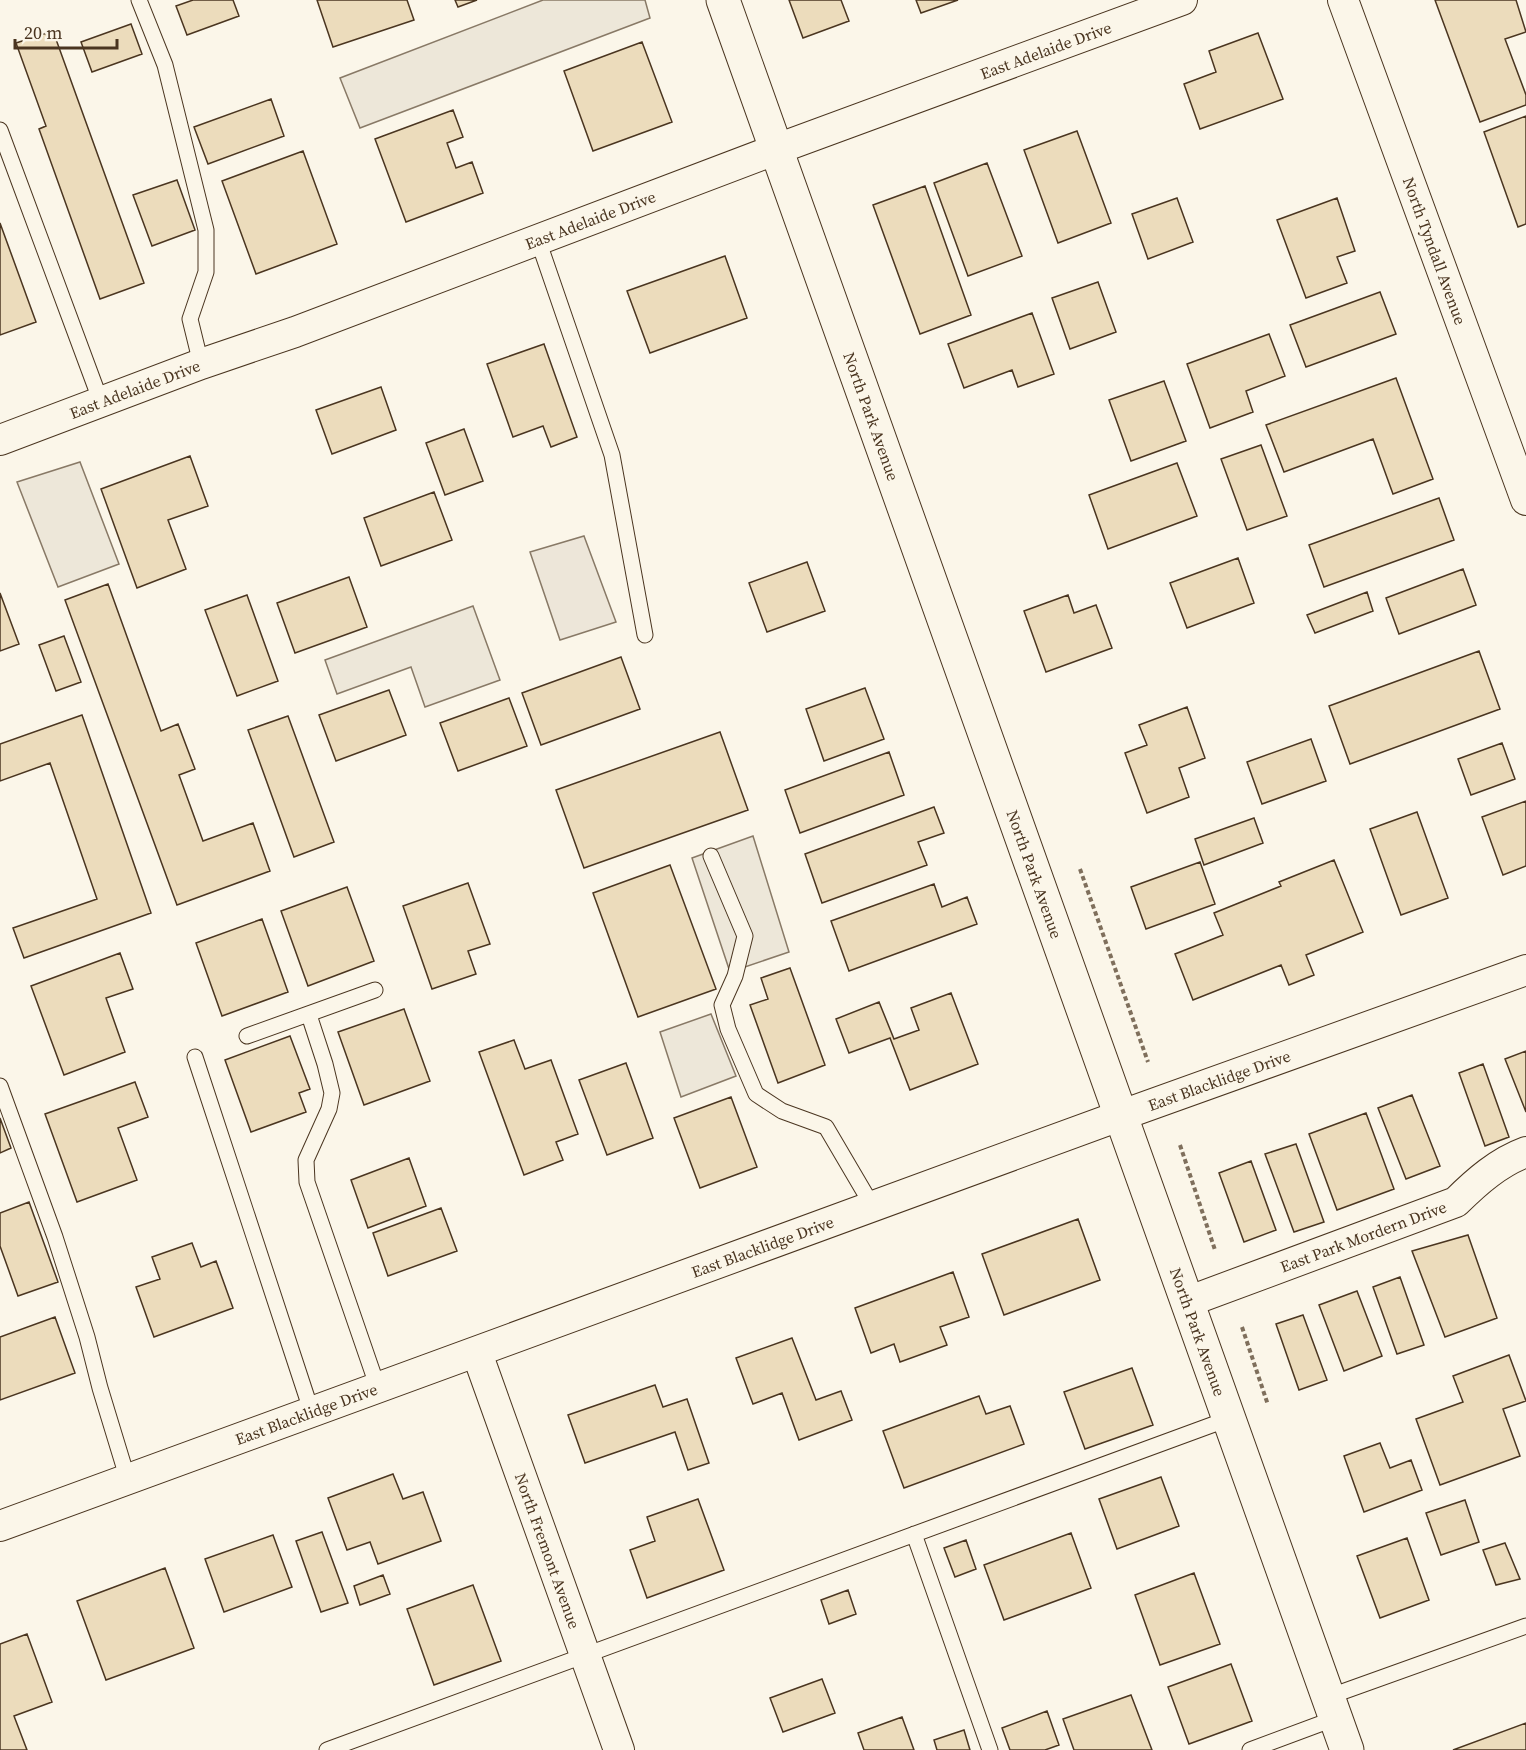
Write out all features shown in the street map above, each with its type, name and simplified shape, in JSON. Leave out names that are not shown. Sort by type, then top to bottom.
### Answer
[{"type":"street","name":"North Park Avenue","points":[[723,0],[1347,1750]]},
{"type":"street","name":"East Adelaide Drive","points":[[0,440],[1182,0]]},
{"type":"street","name":"North Tyndall Avenue","points":[[1343,0],[1526,500]]},
{"type":"street","name":"East Blacklidge Drive","points":[[0,1526],[1122,1115],[1526,970]]},
{"type":"street","name":"East Park Mordern Drive","points":[[1187,1302],[1456,1202],[1478,1180],[1511,1158],[1526,1152]]},
{"type":"street","name":"North Fremont Avenue","points":[[477,1353],[619,1750]]},
{"type":"lane","points":[[140,0],[165,65],[206,230],[206,272],[190,319],[201,364]]},
{"type":"lane","points":[[0,130],[101,402]]},
{"type":"lane","points":[[538,240],[612,455],[645,635]]},
{"type":"lane","points":[[711,856],[745,936],[735,976],[722,1005],[728,1029],[756,1094],[782,1111],[826,1127],[873,1207]]},
{"type":"lane","points":[[247,1036],[375,990]]},
{"type":"lane","points":[[309,1015],[332,1093],[328,1109],[306,1160],[307,1182],[378,1389]]},
{"type":"lane","points":[[195,1057],[312,1413]]},
{"type":"lane","points":[[0,1086],[55,1237],[87,1337],[128,1480]]},
{"type":"lane","points":[[327,1750],[1228,1419]]},
{"type":"lane","points":[[914,1534],[990,1750]]},
{"type":"lane","points":[[1250,1750],[1332,1708],[1526,1626]]},
{"type":"path","points":[[1080,869],[1148,1062]]},
{"type":"path","points":[[1180,1145],[1215,1250]]},
{"type":"path","points":[[1242,1327],[1268,1405]]},
{"type":"shaded area","points":[[543,0],[645,0],[650,18],[360,128],[340,78]]},
{"type":"shaded area","points":[[80,462],[119,564],[58,587],[17,482]]},
{"type":"shaded area","points":[[584,536],[616,622],[560,640],[530,552]]},
{"type":"shaded area","points":[[473,606],[500,680],[425,707],[411,667],[337,694],[325,660]]},
{"type":"shaded area","points":[[753,836],[789,952],[730,972],[692,858]]},
{"type":"shaded area","points":[[711,1014],[736,1076],[681,1097],[660,1032]]},
{"type":"building","points":[[193,0],[233,0],[239,16],[187,35],[176,6]]},
{"type":"building","points":[[317,0],[407,0],[414,20],[333,47]]},
{"type":"building","points":[[455,0],[477,0],[458,7]]},
{"type":"building","points":[[789,0],[841,0],[849,21],[803,38]]},
{"type":"building","points":[[916,0],[958,0],[921,13]]},
{"type":"building","points":[[1435,0],[1516,0],[1526,32],[1505,39],[1526,95],[1526,105],[1480,122]]},
{"type":"building","points":[[131,24],[142,54],[92,72],[81,42]]},
{"type":"building","points":[[53,31],[144,283],[100,299],[39,129],[46,126],[16,43]]},
{"type":"building","points":[[1258,33],[1283,99],[1200,129],[1184,84],[1216,72],[1209,51]]},
{"type":"building","points":[[642,42],[672,122],[593,151],[564,71]]},
{"type":"building","points":[[271,99],[284,136],[208,164],[194,127]]},
{"type":"building","points":[[453,110],[463,137],[447,143],[456,168],[472,162],[483,193],[406,222],[375,139]]},
{"type":"building","points":[[1526,116],[1526,224],[1518,227],[1484,132]]},
{"type":"building","points":[[1077,131],[1111,223],[1058,243],[1024,150]]},
{"type":"building","points":[[303,151],[337,244],[256,274],[222,181]]},
{"type":"building","points":[[987,163],[1022,256],[968,276],[934,183]]},
{"type":"building","points":[[177,180],[195,230],[152,246],[133,195]]},
{"type":"building","points":[[925,186],[971,315],[920,334],[873,205]]},
{"type":"building","points":[[1177,198],[1193,242],[1148,259],[1132,214]]},
{"type":"building","points":[[1337,198],[1355,251],[1337,257],[1347,283],[1306,298],[1277,220]]},
{"type":"building","points":[[0,223],[36,322],[0,335]]},
{"type":"building","points":[[725,256],[747,318],[650,353],[627,291]]},
{"type":"building","points":[[1098,282],[1116,332],[1070,349],[1052,298]]},
{"type":"building","points":[[1380,292],[1396,334],[1306,367],[1290,325]]},
{"type":"building","points":[[1032,313],[1054,374],[1018,387],[1012,370],[964,388],[948,344]]},
{"type":"building","points":[[1269,334],[1285,376],[1246,391],[1253,412],[1210,428],[1187,364]]},
{"type":"building","points":[[544,344],[577,437],[551,447],[543,426],[513,437],[487,364]]},
{"type":"building","points":[[1396,378],[1433,479],[1393,494],[1373,439],[1284,472],[1266,425]]},
{"type":"building","points":[[1164,381],[1186,441],[1131,461],[1109,400]]},
{"type":"building","points":[[381,387],[396,430],[332,454],[316,410]]},
{"type":"building","points":[[464,429],[483,481],[445,495],[426,443]]},
{"type":"building","points":[[1261,445],[1287,516],[1247,530],[1221,459]]},
{"type":"building","points":[[190,456],[208,506],[168,520],[186,569],[137,588],[101,489]]},
{"type":"building","points":[[1177,463],[1197,516],[1108,549],[1089,495]]},
{"type":"building","points":[[434,492],[452,540],[381,566],[364,518]]},
{"type":"building","points":[[1439,498],[1454,540],[1324,587],[1309,545]]},
{"type":"building","points":[[1238,558],[1254,603],[1187,628],[1170,583]]},
{"type":"building","points":[[807,562],[825,611],[767,632],[749,583]]},
{"type":"building","points":[[1463,569],[1476,605],[1399,634],[1386,598]]},
{"type":"building","points":[[349,577],[367,627],[295,653],[277,603]]},
{"type":"building","points":[[108,584],[161,731],[178,724],[195,769],[179,775],[203,841],[253,823],[270,871],[177,905],[65,600]]},
{"type":"building","points":[[1367,592],[1373,611],[1315,633],[1307,615]]},
{"type":"building","points":[[0,593],[19,644],[0,651]]},
{"type":"building","points":[[247,595],[278,681],[237,696],[205,610]]},
{"type":"building","points":[[1068,595],[1074,613],[1096,605],[1112,648],[1046,672],[1024,611]]},
{"type":"building","points":[[64,636],[81,682],[56,691],[39,645]]},
{"type":"building","points":[[1479,651],[1500,709],[1350,764],[1329,706]]},
{"type":"building","points":[[621,657],[640,709],[541,745],[522,693]]},
{"type":"building","points":[[865,688],[884,739],[824,761],[806,709]]},
{"type":"building","points":[[389,690],[406,735],[336,761],[319,715]]},
{"type":"building","points":[[509,698],[527,746],[458,771],[440,723]]},
{"type":"building","points":[[1187,707],[1205,758],[1179,768],[1189,797],[1147,813],[1125,753],[1147,745],[1139,725]]},
{"type":"building","points":[[82,715],[151,913],[24,958],[13,928],[97,899],[50,763],[0,781],[0,744]]},
{"type":"building","points":[[288,716],[334,842],[294,857],[248,730]]},
{"type":"building","points":[[720,732],[748,810],[584,868],[556,790]]},
{"type":"building","points":[[1311,739],[1326,781],[1262,804],[1247,762]]},
{"type":"building","points":[[1502,743],[1515,779],[1471,795],[1458,759]]},
{"type":"building","points":[[889,752],[904,795],[800,833],[785,790]]},
{"type":"building","points":[[1526,801],[1526,866],[1503,875],[1482,817]]},
{"type":"building","points":[[934,807],[944,833],[918,842],[927,865],[822,903],[805,854]]},
{"type":"building","points":[[1417,812],[1448,898],[1401,915],[1370,829]]},
{"type":"building","points":[[1254,818],[1263,843],[1204,865],[1195,839]]},
{"type":"building","points":[[1334,860],[1363,932],[1306,955],[1314,975],[1289,985],[1281,965],[1193,1000],[1175,954],[1223,935],[1214,913],[1281,886],[1279,882]]},
{"type":"building","points":[[1200,862],[1215,904],[1146,929],[1131,887]]},
{"type":"building","points":[[670,865],[716,989],[638,1017],[593,893]]},
{"type":"building","points":[[468,883],[490,944],[468,951],[476,974],[432,989],[403,906]]},
{"type":"building","points":[[934,884],[942,907],[967,897],[977,924],[849,971],[831,921]]},
{"type":"building","points":[[347,887],[374,961],[308,986],[281,911]]},
{"type":"building","points":[[262,919],[288,992],[222,1016],[196,943]]},
{"type":"building","points":[[120,953],[133,989],[106,998],[125,1052],[64,1075],[31,986]]},
{"type":"building","points":[[790,968],[825,1065],[778,1083],[750,1005],[768,999],[761,978]]},
{"type":"building","points":[[951,993],[978,1064],[910,1090],[890,1038],[849,1053],[836,1019],[879,1002],[894,1039],[919,1030],[911,1008]]},
{"type":"building","points":[[404,1009],[430,1081],[364,1105],[338,1032]]},
{"type":"building","points":[[290,1036],[310,1089],[299,1093],[306,1112],[251,1132],[225,1060]]},
{"type":"building","points":[[514,1040],[525,1069],[551,1060],[578,1134],[556,1142],[563,1160],[524,1175],[479,1052]]},
{"type":"building","points":[[1526,1051],[1526,1112],[1505,1059]]},
{"type":"building","points":[[626,1063],[653,1138],[607,1155],[579,1080]]},
{"type":"building","points":[[1483,1064],[1509,1137],[1485,1146],[1459,1073]]},
{"type":"building","points":[[135,1082],[148,1117],[118,1128],[137,1180],[77,1202],[45,1114]]},
{"type":"building","points":[[1412,1095],[1440,1166],[1406,1179],[1378,1108]]},
{"type":"building","points":[[731,1097],[757,1167],[700,1188],[674,1118]]},
{"type":"building","points":[[1366,1113],[1394,1189],[1337,1210],[1309,1134]]},
{"type":"building","points":[[0,1118],[11,1148],[0,1153]]},
{"type":"building","points":[[1296,1144],[1324,1222],[1294,1232],[1265,1154]]},
{"type":"building","points":[[409,1158],[426,1206],[368,1228],[351,1180]]},
{"type":"building","points":[[1251,1161],[1276,1230],[1244,1242],[1219,1173]]},
{"type":"building","points":[[29,1202],[58,1282],[18,1296],[0,1246],[0,1213]]},
{"type":"building","points":[[441,1208],[457,1251],[388,1276],[373,1233]]},
{"type":"building","points":[[1078,1219],[1100,1280],[1004,1315],[982,1254]]},
{"type":"building","points":[[1468,1235],[1497,1318],[1445,1337],[1412,1251]]},
{"type":"building","points":[[192,1243],[201,1267],[216,1261],[233,1308],[154,1337],[136,1287],[160,1279],[152,1257]]},
{"type":"building","points":[[953,1272],[969,1317],[940,1327],[947,1345],[900,1362],[894,1344],[871,1353],[855,1308]]},
{"type":"building","points":[[1400,1277],[1424,1345],[1397,1354],[1373,1287]]},
{"type":"building","points":[[1357,1291],[1382,1356],[1344,1371],[1319,1305]]},
{"type":"building","points":[[1303,1315],[1327,1380],[1299,1390],[1276,1324]]},
{"type":"building","points":[[55,1317],[75,1373],[0,1400],[0,1337]]},
{"type":"building","points":[[792,1338],[816,1400],[841,1391],[852,1420],[799,1440],[782,1393],[753,1404],[736,1358]]},
{"type":"building","points":[[1509,1355],[1526,1401],[1503,1409],[1520,1456],[1440,1485],[1416,1419],[1463,1402],[1453,1376]]},
{"type":"building","points":[[1132,1368],[1153,1425],[1085,1449],[1064,1392]]},
{"type":"building","points":[[655,1385],[663,1407],[687,1399],[709,1463],[688,1470],[675,1432],[585,1463],[568,1415]]},
{"type":"building","points":[[979,1396],[986,1414],[1010,1406],[1024,1444],[904,1488],[883,1431]]},
{"type":"building","points":[[1380,1443],[1390,1468],[1411,1460],[1422,1490],[1364,1512],[1344,1456]]},
{"type":"building","points":[[393,1474],[403,1499],[423,1492],[441,1541],[378,1564],[370,1542],[347,1550],[328,1498]]},
{"type":"building","points":[[1161,1477],[1179,1526],[1117,1549],[1099,1499]]},
{"type":"building","points":[[698,1499],[724,1570],[647,1598],[630,1550],[655,1541],[647,1517]]},
{"type":"building","points":[[1465,1500],[1479,1542],[1441,1555],[1426,1513]]},
{"type":"building","points":[[322,1532],[348,1603],[321,1612],[296,1541]]},
{"type":"building","points":[[1071,1533],[1091,1588],[1004,1620],[984,1565]]},
{"type":"building","points":[[273,1535],[292,1587],[224,1612],[205,1559]]},
{"type":"building","points":[[1407,1538],[1429,1600],[1380,1618],[1357,1556]]},
{"type":"building","points":[[966,1540],[976,1569],[955,1577],[944,1548]]},
{"type":"building","points":[[1505,1543],[1520,1579],[1496,1585],[1483,1550]]},
{"type":"building","points":[[165,1568],[194,1648],[106,1680],[77,1601]]},
{"type":"building","points":[[1194,1573],[1220,1644],[1160,1665],[1135,1595]]},
{"type":"building","points":[[383,1575],[390,1594],[360,1605],[354,1586]]},
{"type":"building","points":[[473,1585],[501,1661],[434,1685],[407,1609]]},
{"type":"building","points":[[848,1590],[856,1614],[829,1624],[821,1600]]},
{"type":"building","points":[[27,1634],[52,1702],[14,1716],[27,1750],[0,1750],[0,1644]]},
{"type":"building","points":[[1231,1664],[1252,1721],[1189,1744],[1168,1687]]},
{"type":"building","points":[[822,1679],[835,1713],[783,1732],[770,1698]]},
{"type":"building","points":[[1131,1695],[1152,1750],[1074,1750],[1063,1719]]},
{"type":"building","points":[[1047,1711],[1059,1745],[1045,1750],[1010,1750],[1002,1728]]},
{"type":"building","points":[[902,1717],[914,1750],[864,1750],[858,1733]]},
{"type":"building","points":[[1526,1723],[1526,1750],[1453,1750]]},
{"type":"building","points":[[964,1730],[970,1750],[937,1750],[934,1740]]}]
